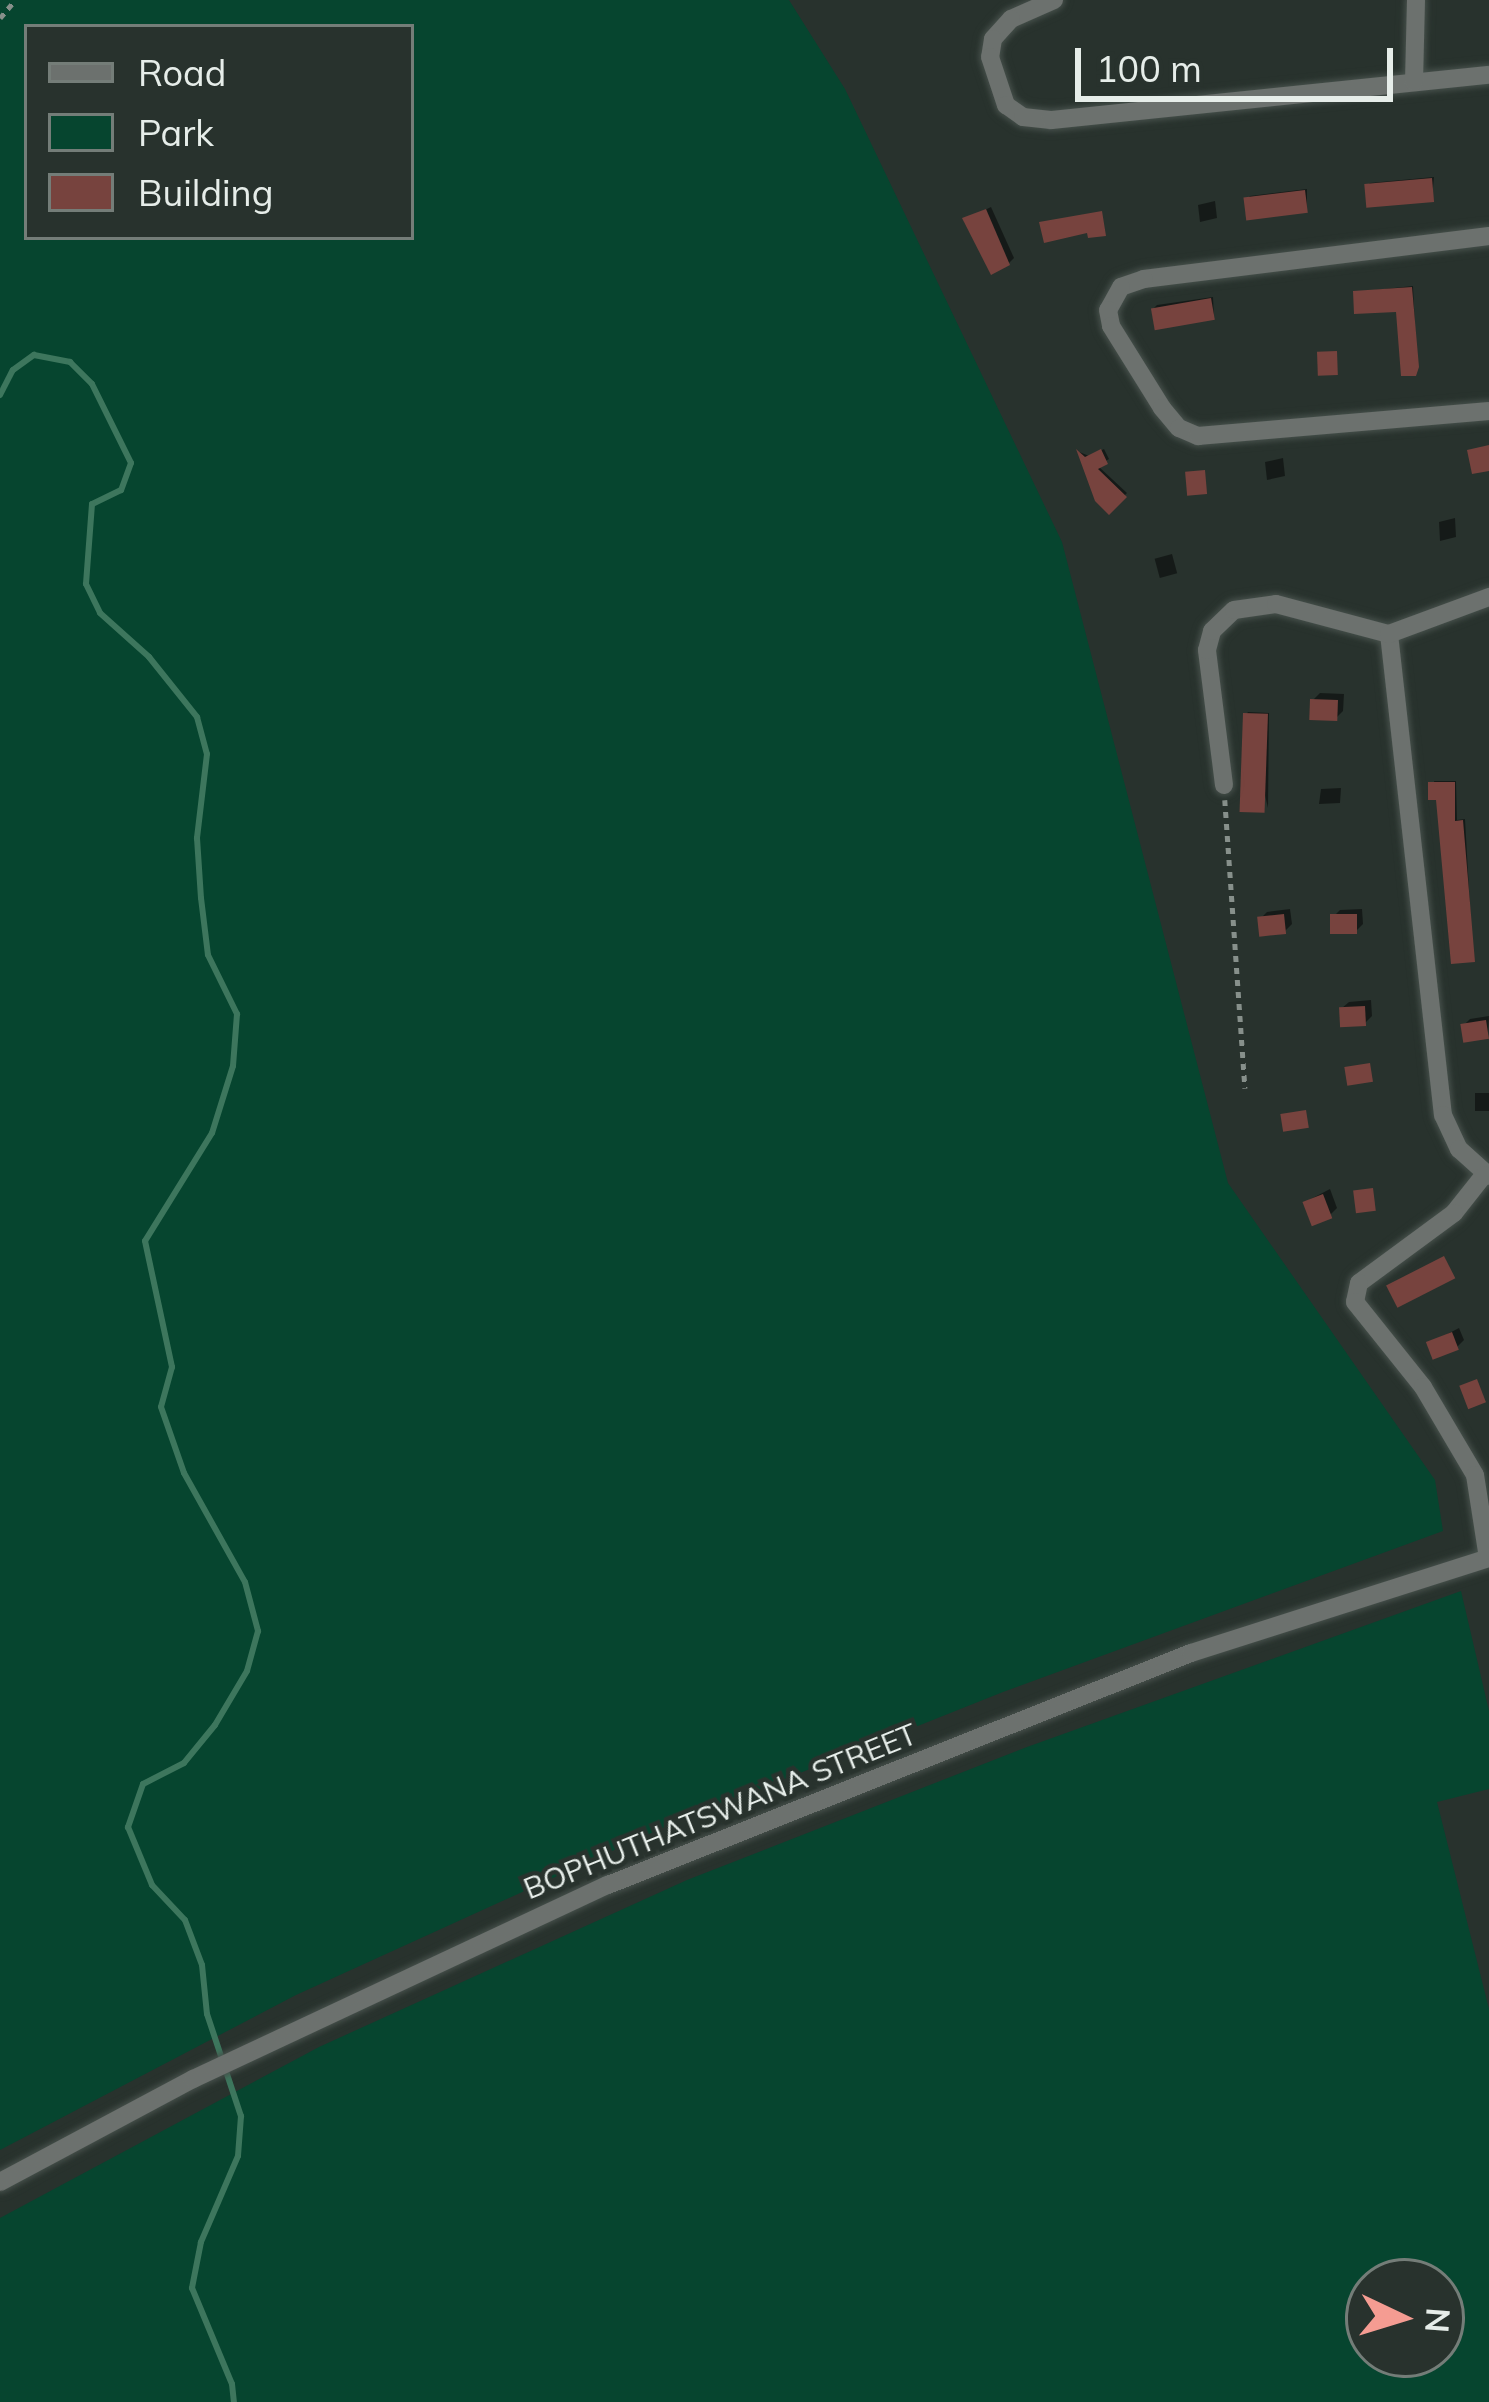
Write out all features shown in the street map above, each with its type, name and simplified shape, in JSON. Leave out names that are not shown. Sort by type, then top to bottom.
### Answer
[{"type":"street","points":[[1054,0],[1011,19],[993,39],[990,57],[1006,104],[1023,117],[1052,120],[1489,75]]},
{"type":"street","points":[[1414,82],[1416,0]]},
{"type":"street","points":[[1489,236],[1144,279],[1121,286],[1108,310],[1111,326],[1162,408],[1179,428],[1198,436],[1489,410]]},
{"type":"street","points":[[1224,785],[1207,650],[1212,631],[1234,610],[1258,604],[1313,612],[1389,634],[1489,597]]},
{"type":"street","points":[[1389,634],[1443,1115],[1459,1149],[1486,1175],[1454,1214],[1359,1283],[1355,1302],[1423,1388],[1475,1474],[1489,1558]]},
{"type":"street","name":"BOPHUTHATSWANA STREET","points":[[0,2182],[193,2079],[608,1885],[1191,1653],[1489,1558]]},
{"type":"path","points":[[0,19],[15,0]]},
{"type":"path","points":[[1224,785],[1245,1088]]},
{"type":"green space","points":[[0,0],[789,0],[845,89],[1062,542],[1228,1183],[1435,1480],[1443,1531],[1003,1692],[667,1826],[296,1995],[0,2150]]},
{"type":"green space","points":[[1461,1591],[1489,1711],[1489,1789],[1437,1802],[1489,2009],[1489,2402],[0,2402],[0,2218],[319,2047],[687,1880],[1027,1747]]},
{"type":"building","points":[[1432,178],[1434,202],[1366,208],[1364,184]]},
{"type":"building","points":[[1305,190],[1308,213],[1246,220],[1243,198]]},
{"type":"building","points":[[986,209],[1010,265],[991,275],[962,218]]},
{"type":"building","points":[[1102,211],[1106,236],[1088,238],[1087,233],[1044,243],[1039,222]]},
{"type":"building","points":[[1412,287],[1419,367],[1416,376],[1401,376],[1396,312],[1354,314],[1353,291]]},
{"type":"building","points":[[1211,298],[1215,320],[1155,330],[1151,309]]},
{"type":"building","points":[[1337,351],[1338,375],[1318,376],[1317,352]]},
{"type":"building","points":[[1489,445],[1489,471],[1472,474],[1467,450]]},
{"type":"building","points":[[1076,449],[1085,457],[1101,449],[1108,464],[1098,469],[1127,497],[1109,515],[1095,501]]},
{"type":"building","points":[[1205,470],[1207,494],[1187,496],[1185,472]]},
{"type":"building","points":[[1310,699],[1338,700],[1337,721],[1309,720]]},
{"type":"building","points":[[1243,713],[1268,714],[1265,813],[1240,812]]},
{"type":"building","points":[[1428,782],[1455,782],[1455,821],[1463,820],[1475,962],[1451,964],[1436,800],[1428,800]]},
{"type":"building","points":[[1284,914],[1286,934],[1259,937],[1257,917]]},
{"type":"building","points":[[1330,914],[1357,914],[1357,934],[1330,934]]},
{"type":"building","points":[[1365,1006],[1366,1026],[1340,1027],[1339,1007]]},
{"type":"building","points":[[1486,1020],[1489,1039],[1463,1043],[1460,1024]]},
{"type":"building","points":[[1370,1063],[1373,1082],[1347,1086],[1344,1067]]},
{"type":"building","points":[[1306,1110],[1309,1128],[1283,1132],[1280,1114]]},
{"type":"building","points":[[1373,1188],[1376,1211],[1356,1213],[1353,1190]]},
{"type":"building","points":[[1323,1194],[1332,1218],[1312,1226],[1302,1202]]},
{"type":"building","points":[[1444,1256],[1455,1278],[1397,1308],[1386,1286]]},
{"type":"building","points":[[1452,1332],[1459,1350],[1433,1360],[1426,1342]]},
{"type":"building","points":[[1477,1379],[1486,1402],[1468,1409],[1459,1386]]},
{"type":"waterway","points":[[0,395],[13,370],[34,355],[70,362],[92,384],[131,463],[121,490],[92,504],[86,584],[100,613],[149,657],[197,717],[207,754],[197,838],[201,898],[208,955],[237,1014],[233,1066],[212,1133],[145,1241],[172,1367],[161,1407],[184,1473],[245,1582],[258,1631],[247,1671],[215,1725],[184,1763],[143,1784],[128,1827],[152,1885],[185,1920],[202,1965],[207,2014],[241,2116],[238,2156],[201,2242],[192,2288],[232,2384],[234,2402]]}]
